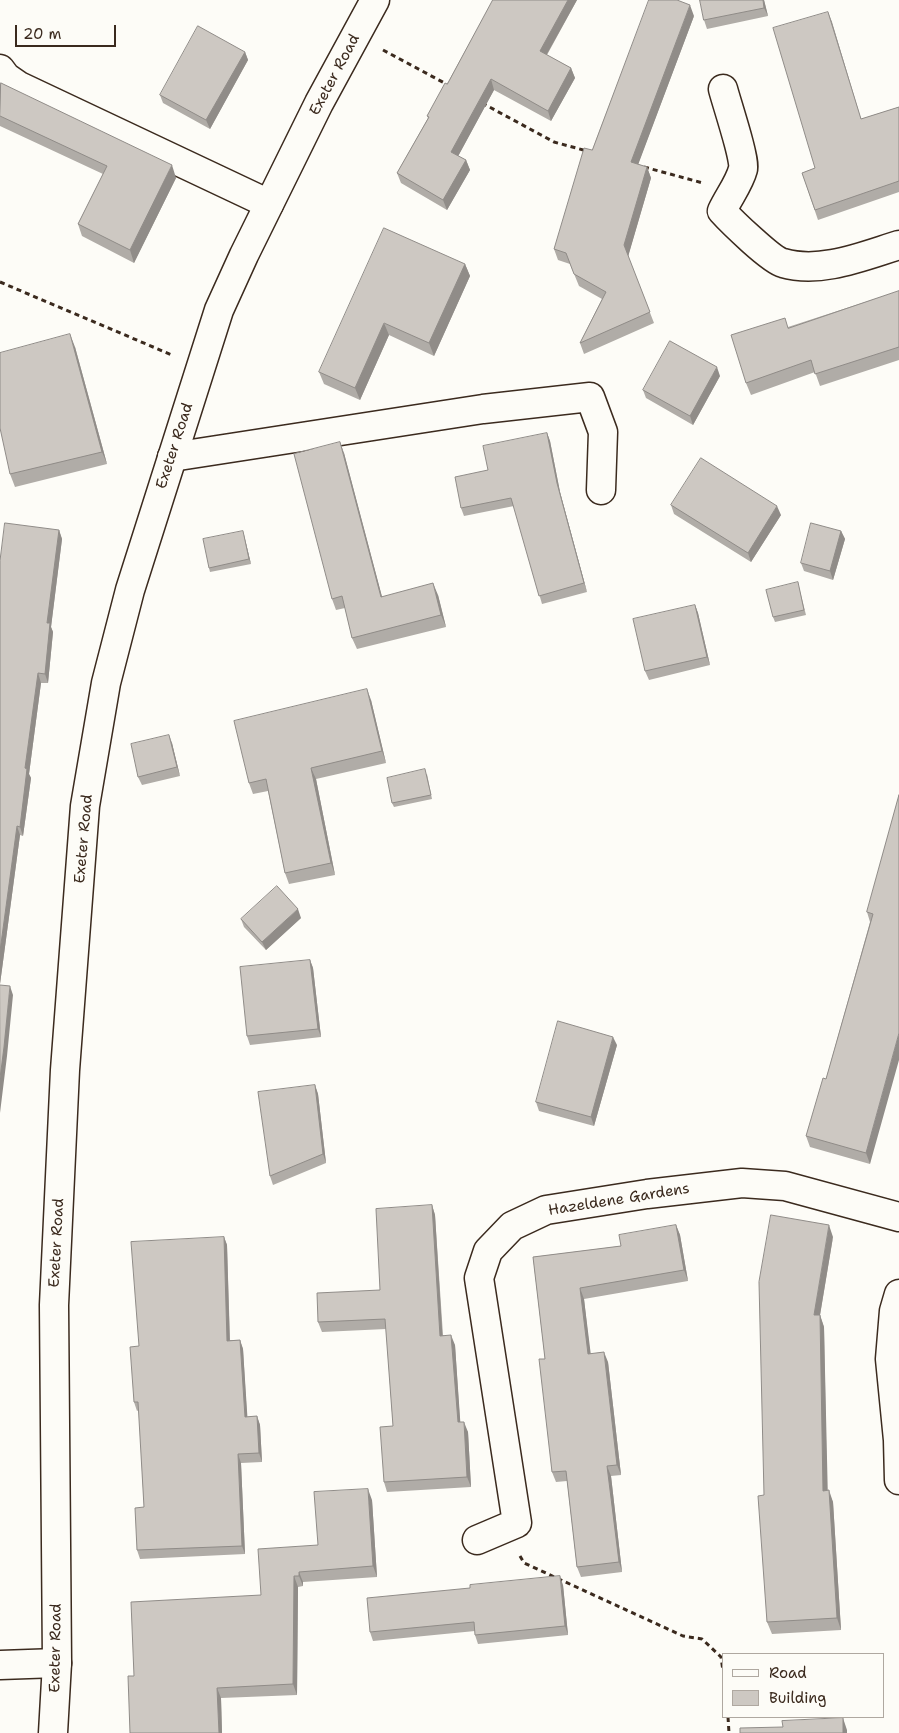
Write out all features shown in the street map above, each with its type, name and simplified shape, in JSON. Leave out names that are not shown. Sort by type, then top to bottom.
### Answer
[{"type":"main road","name":"Exeter Road","points":[[53,1733],[57,1662],[54,1305],[65,1070],[85,806],[106,683],[130,590],[219,310],[319,103],[375,0]]},
{"type":"main road","points":[[0,69],[6,77],[19,86],[269,204]]},
{"type":"main road","points":[[723,89],[744,166],[738,184],[730,193],[722,210],[735,225],[781,263],[803,266],[847,261],[899,245]]},
{"type":"main road","points":[[172,457],[483,408],[590,397],[603,432],[601,490]]},
{"type":"main road","name":"Hazeldene Gardens","points":[[477,1540],[517,1523],[479,1278],[488,1251],[512,1226],[546,1210],[647,1194],[742,1183],[786,1186],[899,1217]]},
{"type":"main road","points":[[899,1294],[894,1311],[890,1359],[898,1440],[899,1480]]},
{"type":"main road","points":[[0,1664],[57,1662]]},
{"type":"path","points":[[356,35],[451,86]]},
{"type":"path","points":[[477,100],[554,142],[592,152]]},
{"type":"path","points":[[639,165],[704,183],[730,193]]},
{"type":"path","points":[[0,282],[159,351],[201,364]]},
{"type":"path","points":[[502,1530],[524,1563],[683,1636],[702,1639],[721,1657],[722,1664]]},
{"type":"path","points":[[728,1718],[729,1733]]},
{"type":"building","points":[[493,0],[568,0],[540,51],[571,68],[548,111],[491,79],[451,152],[466,160],[443,200],[397,173],[429,117],[427,116],[445,83],[447,84]]},
{"type":"building","points":[[649,0],[677,0],[690,5],[631,162],[647,167],[624,245],[650,312],[580,343],[606,292],[574,274],[566,253],[554,249],[584,148],[592,150]]},
{"type":"building","points":[[700,0],[763,0],[764,8],[704,20]]},
{"type":"building","points":[[828,12],[861,119],[899,107],[899,181],[815,210],[802,173],[815,168],[773,28]]},
{"type":"building","points":[[198,26],[245,52],[206,120],[160,95]]},
{"type":"building","points":[[1,83],[172,165],[130,250],[78,224],[107,166],[0,116]]},
{"type":"building","points":[[384,228],[465,264],[429,343],[384,323],[355,388],[319,372]]},
{"type":"building","points":[[899,291],[899,347],[815,374],[811,360],[746,383],[731,335],[785,318],[788,328]]},
{"type":"building","points":[[70,334],[102,452],[10,474],[0,428],[0,353]]},
{"type":"building","points":[[670,341],[717,367],[690,416],[643,390]]},
{"type":"building","points":[[547,433],[557,483],[584,583],[539,596],[511,498],[461,508],[455,477],[488,470],[483,446]]},
{"type":"building","points":[[340,442],[381,597],[433,583],[441,615],[352,638],[342,596],[332,599],[294,454]]},
{"type":"building","points":[[701,458],[777,506],[748,553],[671,505]]},
{"type":"building","points":[[5,523],[59,530],[47,623],[50,623],[45,674],[38,673],[25,768],[27,769],[20,827],[17,826],[0,951],[0,561]]},
{"type":"building","points":[[811,523],[841,531],[830,571],[801,563]]},
{"type":"building","points":[[243,531],[249,559],[209,568],[203,539]]},
{"type":"building","points":[[798,582],[804,610],[773,617],[766,590]]},
{"type":"building","points":[[695,605],[707,657],[645,671],[633,619]]},
{"type":"building","points":[[367,689],[382,751],[311,768],[331,863],[285,873],[266,779],[249,783],[234,721]]},
{"type":"building","points":[[169,735],[177,767],[138,777],[131,744]]},
{"type":"building","points":[[425,769],[431,795],[392,803],[387,778]]},
{"type":"building","points":[[899,795],[899,1033],[866,1153],[806,1136],[823,1078],[826,1079],[873,914],[867,912]]},
{"type":"building","points":[[277,886],[298,909],[262,942],[241,919]]},
{"type":"building","points":[[310,960],[318,1029],[247,1036],[240,967]]},
{"type":"building","points":[[0,985],[10,986],[0,1078]]},
{"type":"building","points":[[558,1021],[613,1037],[591,1117],[536,1102]]},
{"type":"building","points":[[315,1085],[323,1154],[270,1176],[258,1092]]},
{"type":"building","points":[[432,1205],[440,1336],[451,1335],[458,1422],[464,1422],[467,1477],[384,1482],[380,1427],[393,1426],[385,1319],[318,1322],[317,1293],[380,1290],[376,1209]]},
{"type":"building","points":[[771,1215],[829,1225],[814,1315],[820,1315],[823,1491],[829,1490],[837,1618],[767,1622],[758,1496],[764,1495],[759,1282]]},
{"type":"building","points":[[676,1225],[684,1270],[580,1288],[588,1354],[604,1352],[617,1465],[607,1466],[619,1562],[577,1567],[566,1471],[552,1472],[539,1359],[545,1359],[533,1257],[621,1246],[619,1235]]},
{"type":"building","points":[[224,1237],[227,1341],[240,1340],[245,1417],[257,1416],[259,1453],[238,1454],[242,1546],[137,1550],[135,1508],[144,1507],[138,1402],[134,1402],[130,1347],[139,1346],[131,1242]]},
{"type":"building","points":[[368,1489],[373,1566],[299,1572],[299,1576],[294,1576],[293,1684],[217,1688],[219,1733],[130,1733],[128,1676],[134,1676],[131,1602],[261,1595],[258,1549],[318,1545],[314,1492]]},
{"type":"building","points":[[560,1576],[565,1626],[475,1635],[474,1622],[370,1632],[367,1598],[470,1588],[470,1585]]},
{"type":"building","points":[[843,1718],[843,1733],[740,1733],[740,1728],[783,1727],[782,1721]]}]
